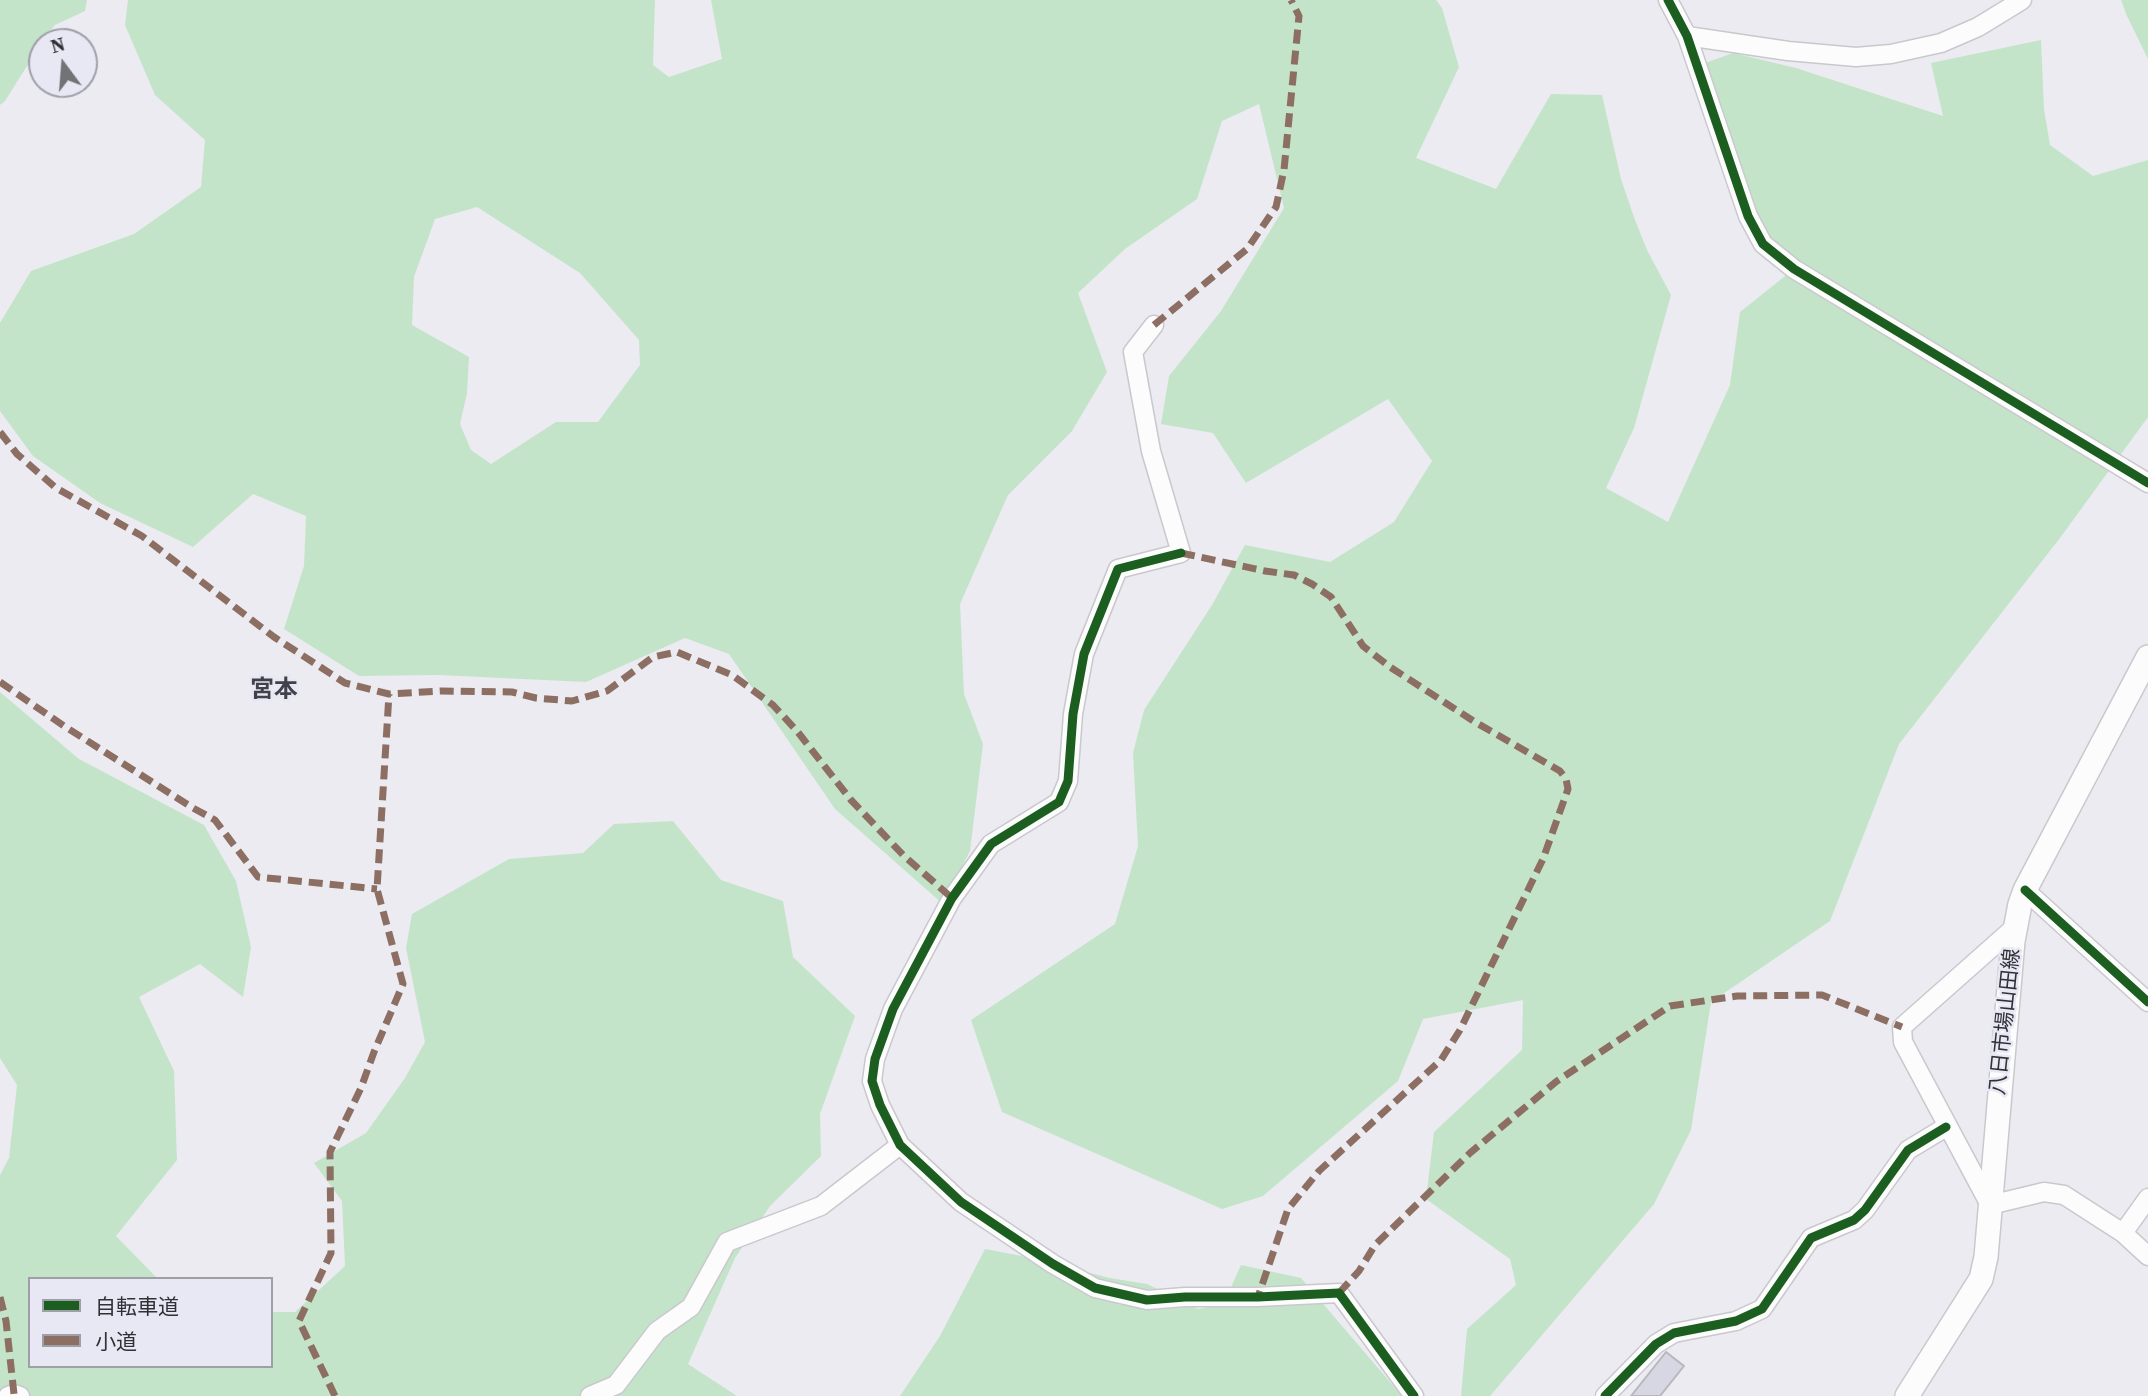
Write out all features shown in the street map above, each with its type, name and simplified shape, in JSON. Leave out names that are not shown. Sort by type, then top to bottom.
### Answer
[{"type":"main road","name":"八日市場山田線","points":[[1907,1396],[1981,1279],[1986,1257],[2016,926],[2025,891],[2148,657]]},
{"type":"street","points":[[1668,0],[1686,36],[1748,216],[1763,244],[1794,269],[2148,483]]},
{"type":"street","points":[[1686,36],[1788,51],[1856,57],[1891,54],[1941,43],[1978,27],[2022,0]]},
{"type":"street","points":[[1154,325],[1133,352],[1151,451],[1181,553],[1118,569],[1084,653],[1073,714],[1068,781],[1059,802],[991,844],[952,898],[893,1009],[875,1059],[872,1081],[880,1105],[900,1145],[961,1202],[1042,1257],[1095,1288],[1147,1300],[1339,1293],[1414,1396]]},
{"type":"street","points":[[2025,891],[2148,1002]]},
{"type":"street","points":[[2016,926],[1902,1027],[1903,1042],[1990,1205],[2044,1192],[2064,1195],[2123,1233],[2148,1256]]},
{"type":"street","points":[[1605,1396],[1656,1344],[1674,1333],[1736,1321],[1762,1309],[1811,1238],[1854,1220],[1866,1210],[1908,1150],[1946,1127]]},
{"type":"street","points":[[590,1396],[616,1385],[657,1331],[691,1307],[727,1242],[821,1206],[900,1145]]},
{"type":"street","points":[[2123,1233],[2148,1198]]},
{"type":"street","points":[[8,1396],[20,1396]]},
{"type":"green space","points":[[0,0],[87,0],[85,11],[53,28],[28,28],[28,64],[0,105]]},
{"type":"green space","points":[[128,0],[655,0],[653,65],[669,77],[722,59],[711,0],[1436,0],[1442,8],[1459,67],[1416,158],[1496,189],[1551,94],[1602,95],[1621,179],[1635,220],[1647,250],[1671,295],[1634,428],[1606,488],[1668,522],[1730,385],[1740,312],[1794,269],[1763,244],[1697,66],[1733,53],[1796,68],[1943,116],[1931,63],[2041,40],[2044,109],[2050,145],[2093,176],[2148,160],[2148,417],[2060,538],[1899,744],[1830,921],[1711,1002],[1691,1130],[1654,1204],[1490,1396],[1461,1396],[1467,1329],[1516,1285],[1510,1259],[1426,1199],[1434,1132],[1522,1050],[1523,1000],[1423,1019],[1398,1081],[1263,1196],[1222,1209],[1002,1112],[971,1020],[1115,924],[1138,846],[1133,753],[1144,710],[1212,605],[1245,545],[1330,562],[1394,522],[1432,461],[1388,399],[1246,483],[1213,433],[1161,424],[1169,376],[1221,311],[1284,208],[1259,104],[1222,121],[1197,199],[1125,249],[1078,293],[1107,372],[1072,431],[1008,495],[960,604],[964,694],[983,744],[970,851],[943,904],[835,809],[729,654],[685,638],[586,682],[438,675],[359,676],[284,629],[304,566],[306,516],[253,494],[193,547],[100,503],[33,456],[0,411],[0,323],[31,271],[134,234],[201,187],[205,140],[155,95],[125,25]],"holes":[[[477,207],[580,273],[639,340],[640,365],[598,422],[556,422],[491,464],[471,450],[460,424],[467,393],[469,357],[412,325],[414,277],[435,219]]]},
{"type":"green space","points":[[2121,0],[2148,0],[2148,59],[2127,16]]},
{"type":"green space","points":[[0,692],[79,759],[204,825],[236,881],[251,947],[243,997],[200,964],[139,997],[174,1071],[177,1160],[116,1236],[156,1277],[28,1277],[28,1368],[273,1368],[273,1312],[295,1312],[345,1266],[342,1201],[314,1163],[366,1133],[405,1078],[425,1042],[406,948],[412,914],[509,859],[583,853],[614,824],[673,821],[721,880],[783,901],[793,957],[855,1016],[820,1114],[821,1156],[770,1206],[735,1258],[688,1364],[737,1396],[0,1396],[0,1175],[9,1158],[17,1085],[0,1058]]},
{"type":"green space","points":[[985,1249],[1147,1284],[1198,1309],[1223,1305],[1241,1265],[1301,1278],[1396,1389],[1405,1396],[900,1396],[940,1336]]},
{"type":"building","points":[[1666,1352],[1684,1366],[1660,1396],[1631,1396]]},
{"type":"marked path","points":[[1154,325],[1247,249],[1276,207],[1284,170],[1299,16],[1291,0]]},
{"type":"marked path","points":[[0,432],[17,454],[56,488],[142,536],[274,637],[345,683],[389,694],[441,691],[512,692],[536,698],[572,701],[607,691],[653,657],[677,652],[732,675],[773,705],[851,800],[904,856],[952,898]]},
{"type":"marked path","points":[[1181,553],[1294,575],[1312,584],[1331,597],[1363,646],[1390,667],[1475,722],[1560,771],[1566,779],[1568,789],[1543,859],[1460,1030],[1441,1060],[1319,1171],[1288,1209],[1258,1297]]},
{"type":"marked path","points":[[0,682],[64,726],[215,820],[258,877],[377,889]]},
{"type":"marked path","points":[[335,1396],[299,1321],[331,1253],[330,1152],[361,1088],[403,984],[377,889],[389,694]]},
{"type":"marked path","points":[[1339,1293],[1359,1271],[1375,1245],[1470,1153],[1557,1081],[1670,1006],[1737,996],[1822,995],[1902,1027]]},
{"type":"marked path","points":[[0,1297],[6,1321],[14,1394]]},
{"type":"cycle path","points":[[1668,0],[1687,36],[1748,216],[1763,244],[1794,269],[2148,483]]},
{"type":"cycle path","points":[[1181,553],[1118,569],[1084,654],[1073,714],[1068,781],[1059,802],[991,844],[952,898],[893,1009],[875,1059],[872,1081],[880,1105],[900,1145],[961,1202],[1053,1264],[1095,1288],[1147,1300],[1339,1293],[1414,1396]]},
{"type":"cycle path","points":[[2025,890],[2148,1002]]},
{"type":"cycle path","points":[[1605,1396],[1656,1344],[1674,1333],[1736,1321],[1762,1309],[1811,1238],[1854,1220],[1865,1210],[1908,1150],[1946,1127]]},
{"type":"district","name":"宮本","points":[[274,691]]}]
